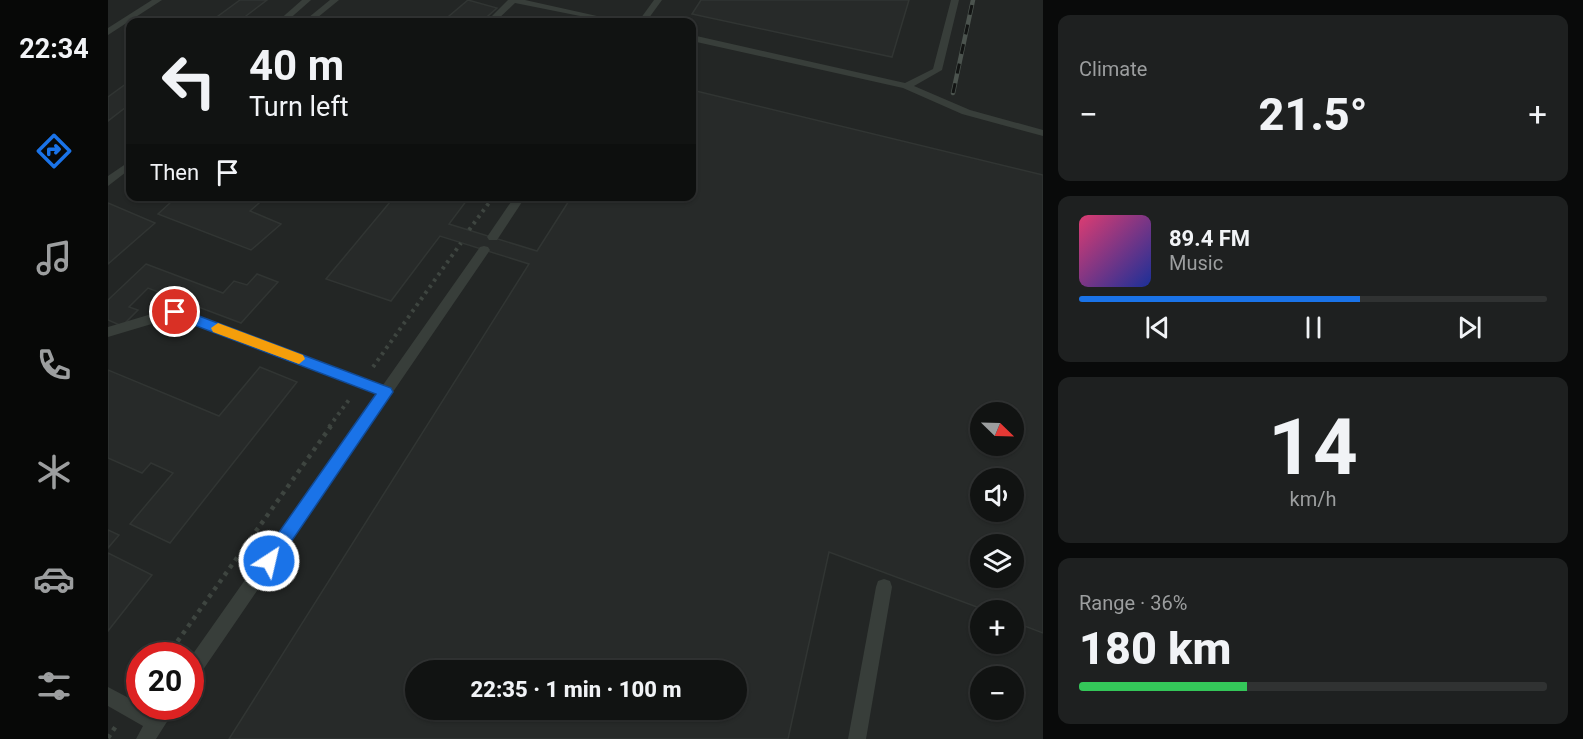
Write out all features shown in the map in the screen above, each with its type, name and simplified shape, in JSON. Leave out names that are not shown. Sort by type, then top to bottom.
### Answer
[{"type":"lane","points":[[130,18],[158,0]]},
{"type":"lane","points":[[285,18],[307,0]]},
{"type":"lane","points":[[312,18],[335,0]]},
{"type":"lane","points":[[494,18],[513,0],[601,18]]},
{"type":"lane","points":[[645,18],[658,0]]},
{"type":"lane","points":[[906,86],[937,70],[955,0]]},
{"type":"lane","points":[[108,32],[126,20]]},
{"type":"lane","points":[[696,39],[906,86],[966,112],[1043,133]]},
{"type":"lane","points":[[108,182],[126,167]]},
{"type":"lane","points":[[493,237],[518,201]]},
{"type":"lane","points":[[204,654],[484,250]]},
{"type":"lane","points":[[108,332],[175,312],[386,392]]},
{"type":"lane","points":[[857,739],[884,587]]},
{"type":"lane","points":[[108,696],[150,732]]},
{"type":"path","points":[[470,230],[490,201]]},
{"type":"path","points":[[177,642],[461,243]]},
{"type":"shaded area","points":[[108,0],[1043,0],[1043,739],[108,739]]},
{"type":"building","points":[[240,0],[267,0],[243,18],[215,18]]},
{"type":"building","points":[[468,0],[497,8],[486,18],[447,18]]},
{"type":"building","points":[[701,0],[909,0],[892,57],[692,14]]},
{"type":"building","points":[[126,84],[126,107],[108,121],[108,97]]},
{"type":"building","points":[[696,91],[1043,175],[1043,633],[1024,626],[1024,600],[970,600],[970,604],[829,552],[788,739],[229,739],[529,264],[440,236],[391,301],[326,279],[391,201],[466,201],[449,224],[537,251],[569,201],[696,201]]},
{"type":"building","points":[[169,201],[261,201],[250,211],[281,224],[251,250],[158,214],[171,202]]},
{"type":"building","points":[[108,203],[155,223],[108,264]]},
{"type":"building","points":[[146,264],[223,293],[234,281],[247,285],[257,274],[278,282],[241,323],[148,288],[129,307],[138,310],[122,326],[108,320],[108,300]]},
{"type":"building","points":[[260,367],[297,382],[170,543],[130,524],[173,473],[151,463],[142,473],[108,458],[108,370],[219,416]]},
{"type":"building","points":[[108,530],[119,535],[108,548]]},
{"type":"building","points":[[108,553],[152,575],[108,631]]},
{"type":"railway","points":[[953,93],[973,0]]},
{"type":"slow traffic","points":[[218,328],[299,359]]},
{"type":"route","points":[[175,312],[386,392],[269,561]]}]
